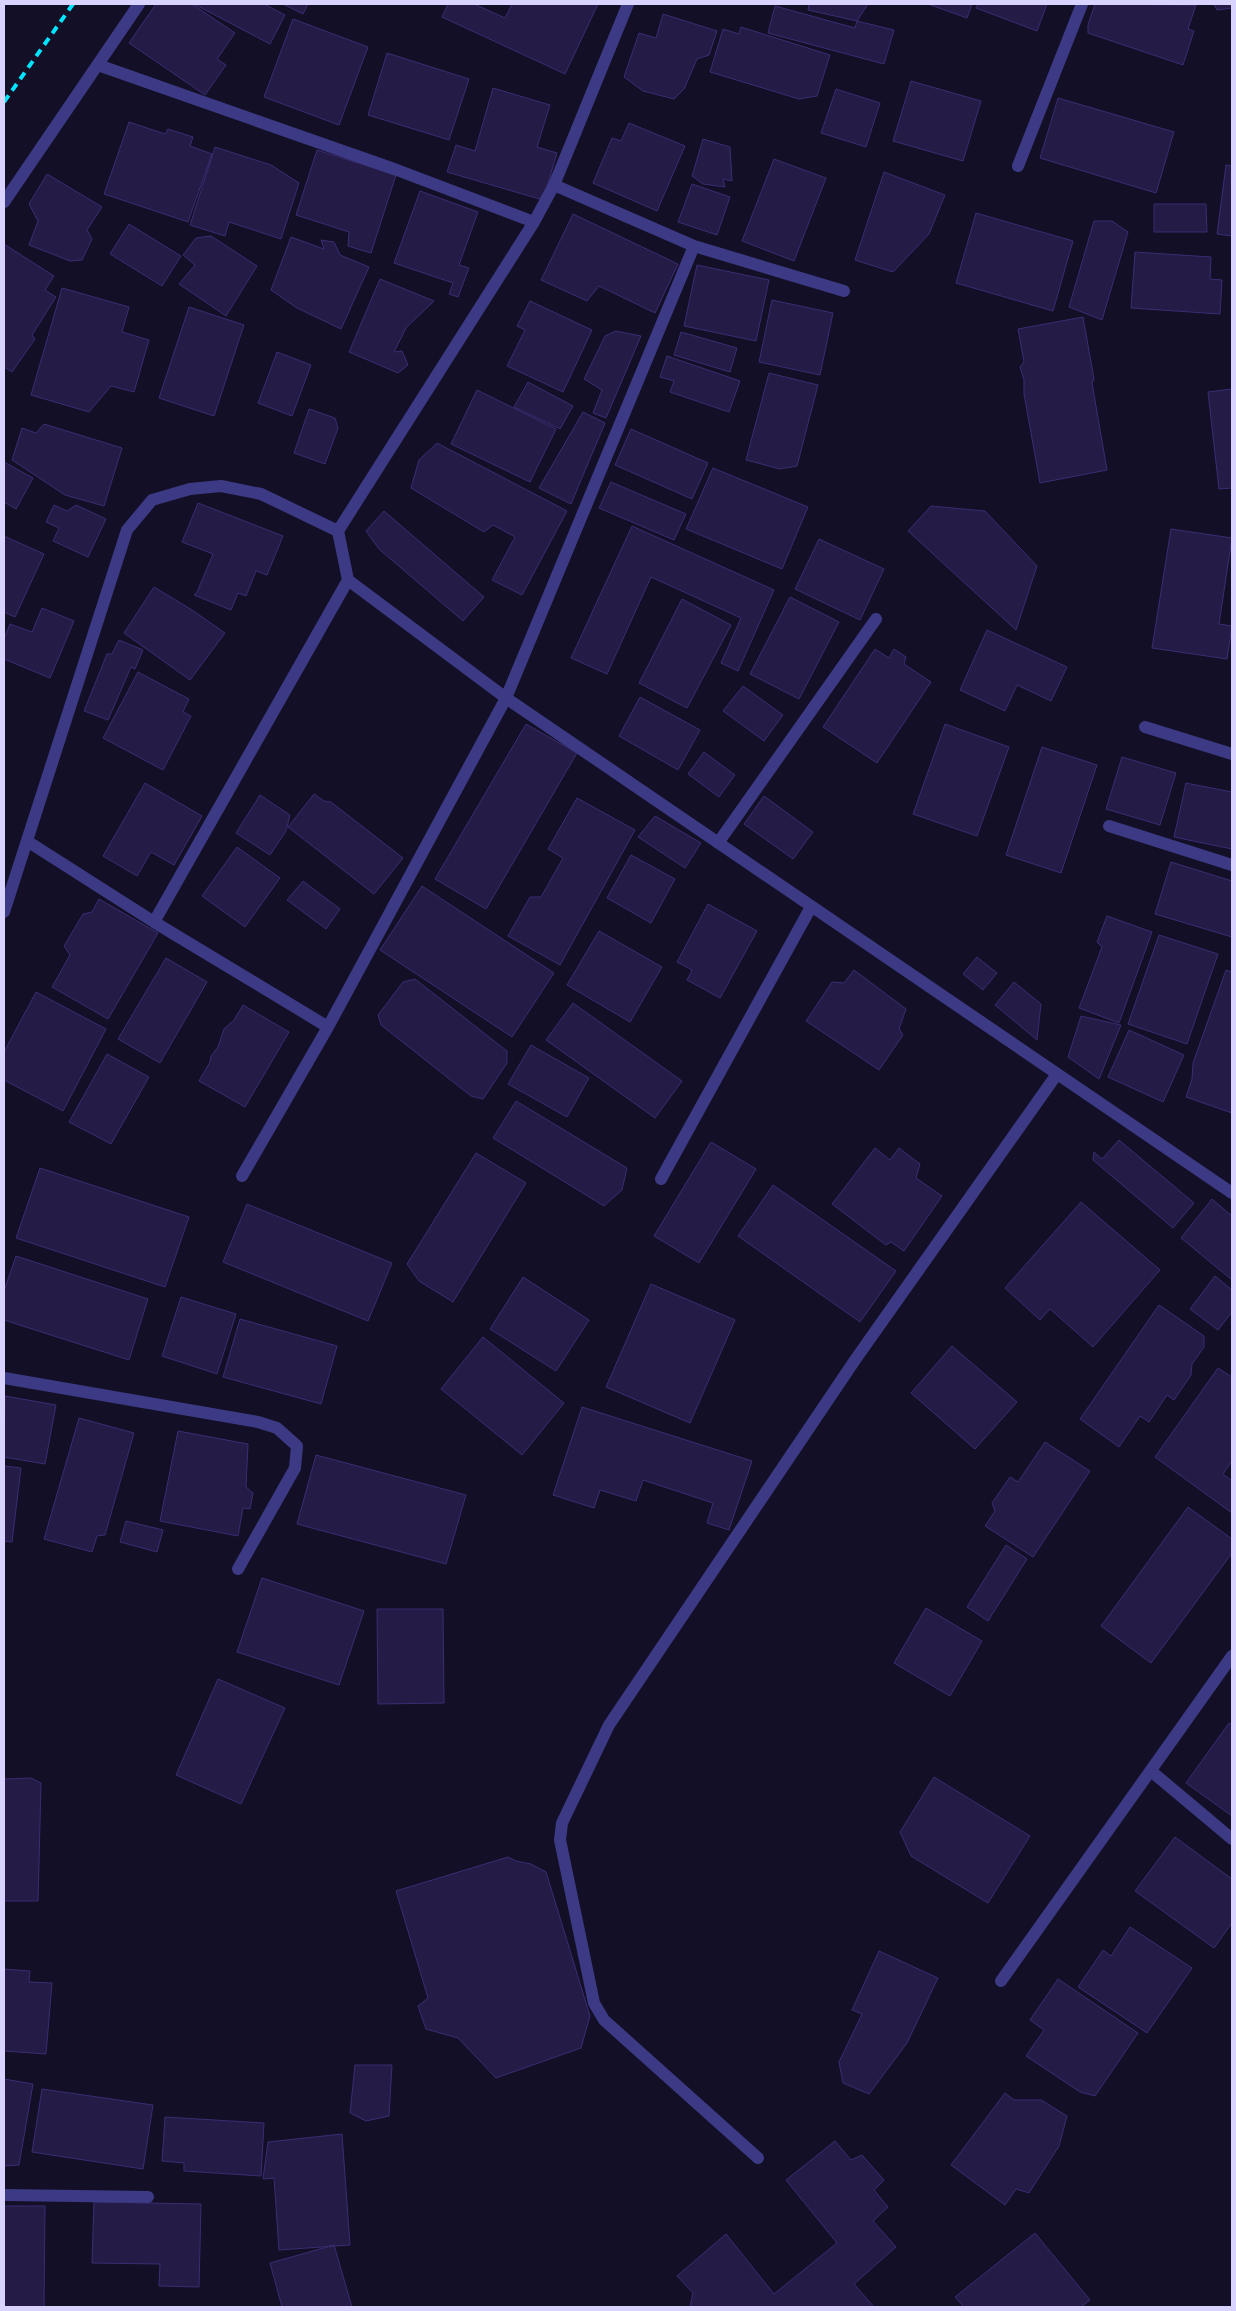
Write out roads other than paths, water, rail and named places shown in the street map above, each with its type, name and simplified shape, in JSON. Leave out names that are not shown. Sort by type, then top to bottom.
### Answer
[{"type":"street","points":[[4,202],[139,4]]},
{"type":"street","points":[[154,922],[348,580],[338,530],[534,222],[554,186],[628,4]]},
{"type":"street","points":[[1018,166],[1082,4]]},
{"type":"street","points":[[98,65],[397,170],[534,222]]},
{"type":"street","points":[[554,186],[694,246],[844,291]]},
{"type":"street","points":[[242,1176],[328,1027],[506,698],[694,246]]},
{"type":"street","points":[[4,912],[127,530],[152,500],[190,489],[221,486],[261,494],[338,530]]},
{"type":"street","points":[[348,580],[506,698],[1232,1192]]},
{"type":"street","points":[[718,843],[876,618]]},
{"type":"street","points":[[1145,727],[1232,754]]},
{"type":"street","points":[[1109,826],[1232,865]]},
{"type":"street","points":[[27,841],[154,922],[328,1027]]},
{"type":"street","points":[[661,1179],[811,907]]},
{"type":"street","points":[[758,2158],[604,2020],[599,2012],[594,2003],[560,1840],[562,1823],[609,1725],[855,1360],[1057,1074]]},
{"type":"street","points":[[4,1378],[258,1422],[277,1428],[297,1446],[295,1468],[238,1569]]},
{"type":"street","points":[[1001,1981],[1232,1656]]},
{"type":"street","points":[[1151,1771],[1232,1839]]},
{"type":"street","points":[[4,2195],[148,2197]]},
{"type":"railway","points":[[4,102],[73,4]]}]
